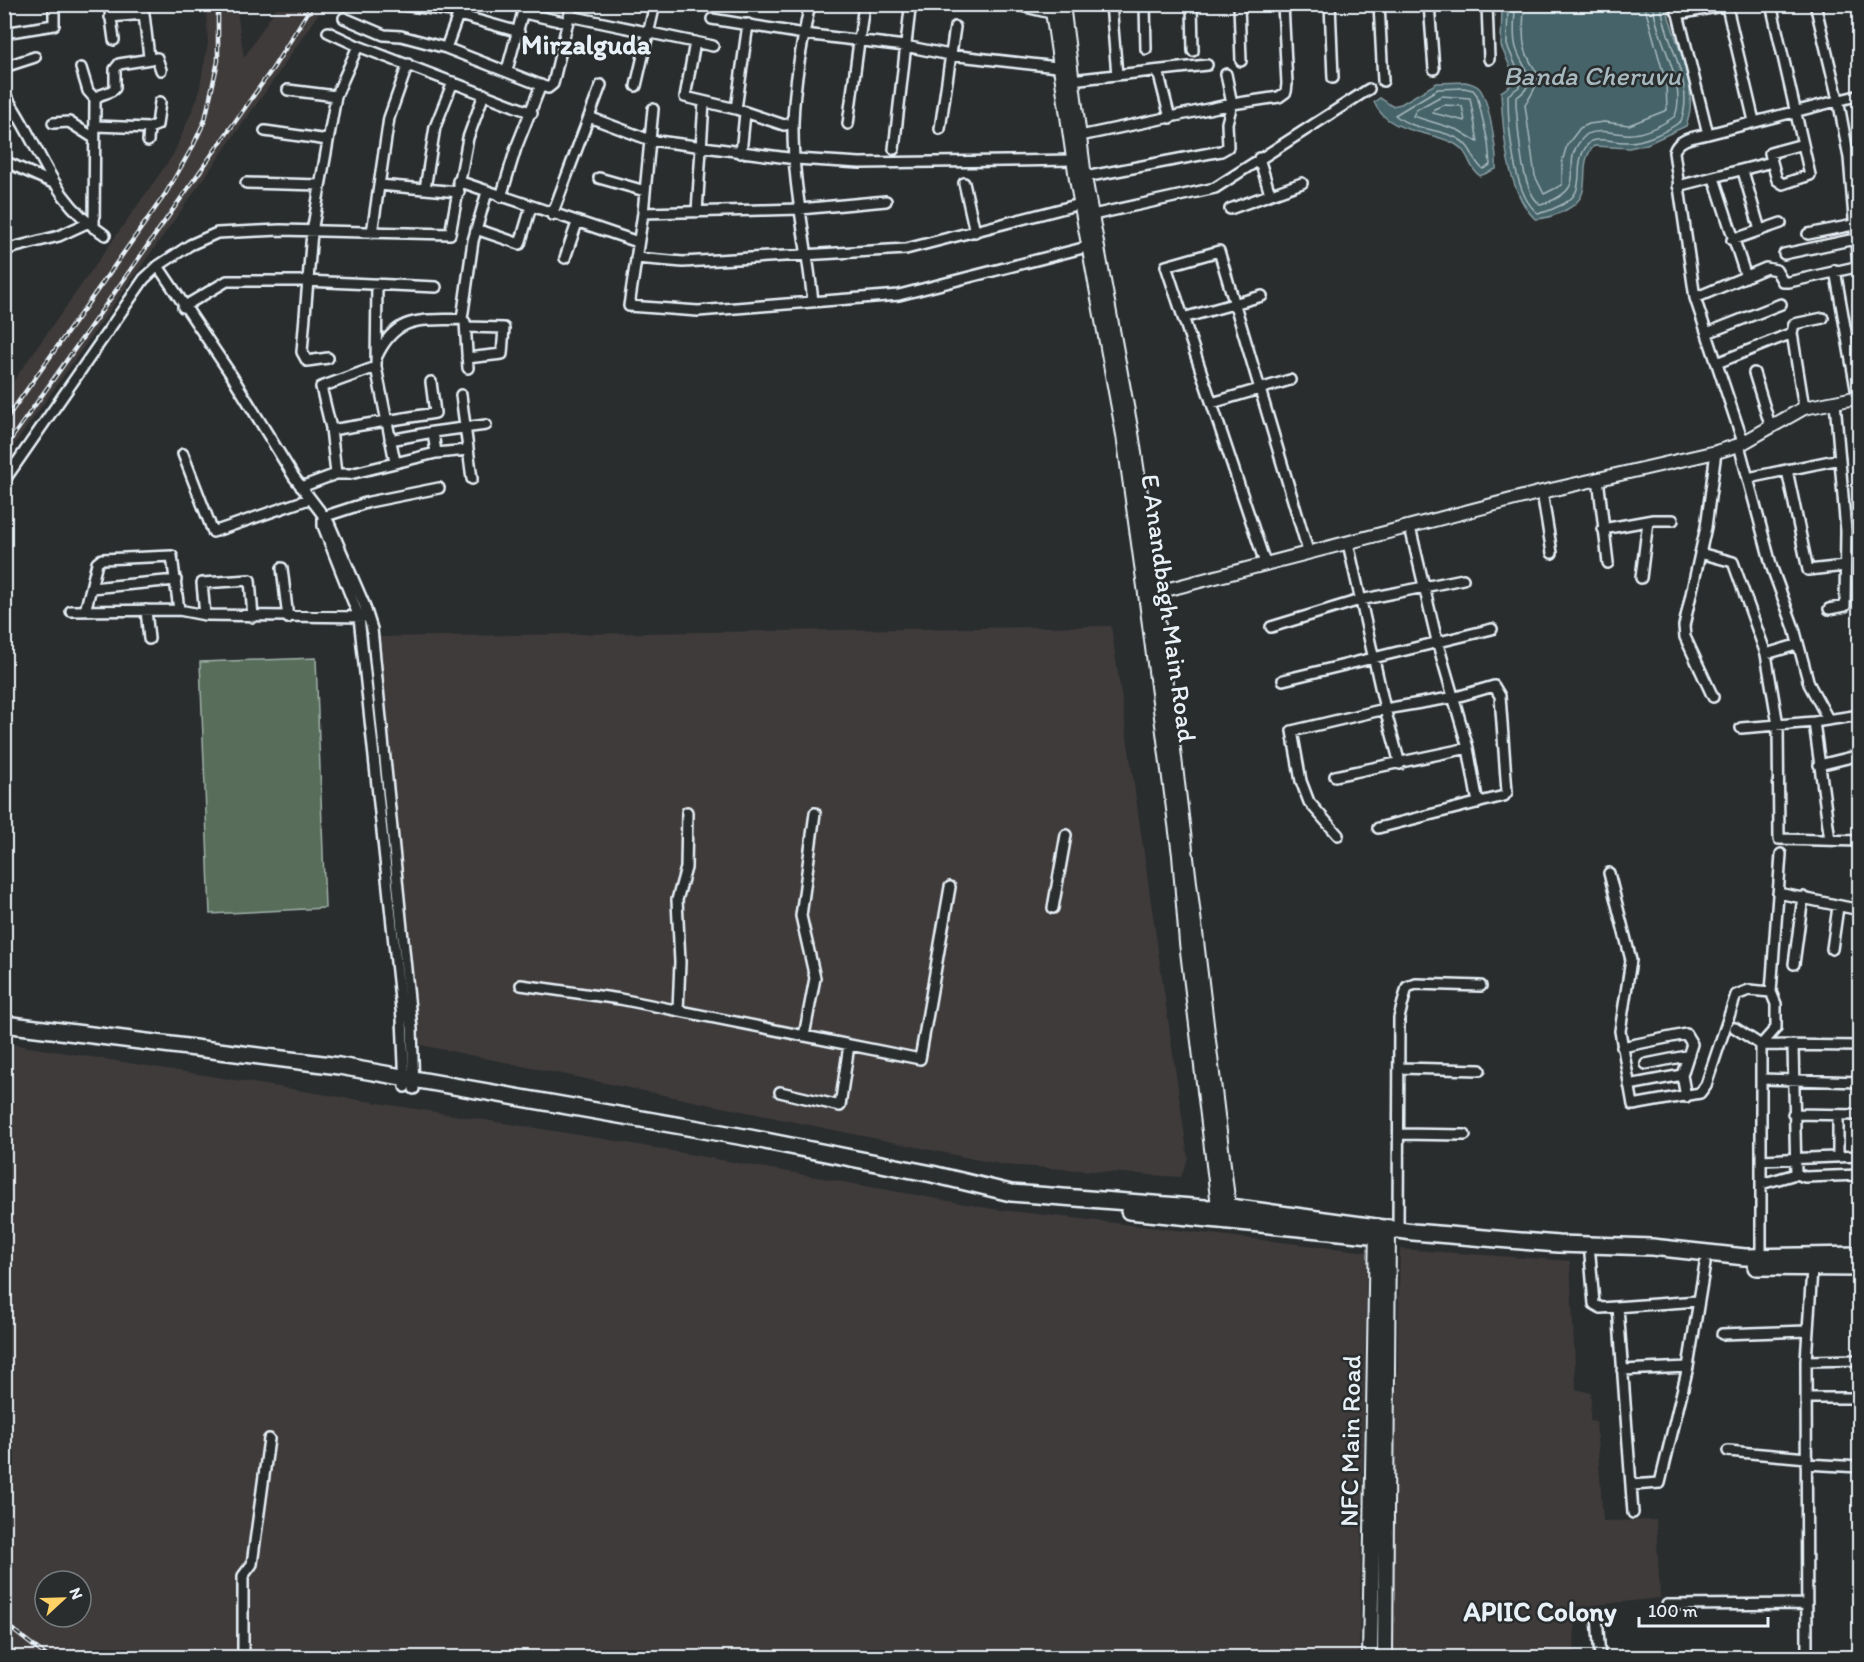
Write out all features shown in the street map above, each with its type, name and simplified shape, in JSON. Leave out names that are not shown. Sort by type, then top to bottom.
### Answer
[{"type":"main road","points":[[6,1029],[210,1048],[932,1174],[1011,1193],[1386,1231],[1590,1255],[1651,1257],[1705,1264],[1812,1269],[1860,1268]]},
{"type":"main road","points":[[1386,1231],[1558,1244],[1652,1247],[1761,1258],[1860,1256]]},
{"type":"main road","name":"NFC Main Road","points":[[1370,1658],[1386,1231]]},
{"type":"main road","name":"NFC Main Road","points":[[1384,1658],[1386,1231]]},
{"type":"street","points":[[4,33],[54,25],[54,4]]},
{"type":"street","points":[[109,4],[114,40]]},
{"type":"street","points":[[392,4],[460,10],[519,32]]},
{"type":"street","points":[[344,18],[384,35],[401,36],[446,48],[548,88],[553,84],[573,4]]},
{"type":"street","points":[[636,86],[655,4]]},
{"type":"street","points":[[810,4],[793,123],[800,208],[813,302]]},
{"type":"street","points":[[848,124],[864,4]]},
{"type":"street","points":[[1013,4],[1051,9]]},
{"type":"street","name":"E Anandbagh Main Road","points":[[1062,4],[1073,160],[1132,434],[1179,855],[1186,942],[1224,1214]]},
{"type":"street","points":[[1111,4],[1117,75]]},
{"type":"street","points":[[1145,4],[1146,50]]},
{"type":"street","points":[[1191,4],[1193,51]]},
{"type":"street","points":[[1239,4],[1241,61]]},
{"type":"street","points":[[1080,136],[1232,104],[1279,97],[1286,92],[1283,4]]},
{"type":"street","points":[[1330,4],[1333,78]]},
{"type":"street","points":[[1379,4],[1383,81]]},
{"type":"street","points":[[1429,4],[1434,69]]},
{"type":"street","points":[[1486,4],[1489,59]]},
{"type":"street","points":[[1673,4],[1678,14],[1708,134]]},
{"type":"street","points":[[1771,4],[1810,171],[1807,177],[1780,183],[1770,153],[1803,144]]},
{"type":"street","points":[[1695,298],[1771,268],[1776,270],[1783,282],[1789,282],[1859,266],[1853,225],[1849,158],[1838,99],[1815,4]]},
{"type":"street","points":[[1678,14],[1703,8],[1730,6],[1754,121]]},
{"type":"street","points":[[507,70],[524,9],[712,46]]},
{"type":"street","points":[[894,148],[910,9]]},
{"type":"street","name":"E Anandbagh Main Road","points":[[1051,9],[1080,136],[1085,177],[1087,247],[1123,435],[1150,594]]},
{"type":"street","points":[[446,48],[460,10]]},
{"type":"street","points":[[111,17],[144,14],[150,57]]},
{"type":"street","points":[[712,20],[804,34],[859,39],[1066,72],[1117,75],[1207,65]]},
{"type":"street","points":[[741,153],[741,111],[748,24]]},
{"type":"street","points":[[940,129],[955,27]]},
{"type":"street","points":[[328,32],[358,46],[532,112]]},
{"type":"street","points":[[695,42],[685,97],[784,125],[793,123]]},
{"type":"street","points":[[328,358],[307,361],[302,352],[306,280],[312,232],[336,96],[358,46]]},
{"type":"street","points":[[4,67],[35,57]]},
{"type":"street","points":[[95,99],[100,94],[111,93],[115,88],[116,66],[150,57],[157,58],[161,70]]},
{"type":"street","points":[[372,233],[389,118],[408,64]]},
{"type":"street","points":[[81,68],[84,82],[95,99],[96,126],[91,226]]},
{"type":"street","points":[[1158,71],[1170,118]]},
{"type":"street","points":[[1085,177],[1221,151],[1228,147],[1227,123],[1232,104],[1226,74]]},
{"type":"street","points":[[425,189],[435,127],[453,82]]},
{"type":"street","points":[[501,198],[516,148],[541,85]]},
{"type":"street","points":[[552,215],[601,86]]},
{"type":"street","points":[[636,258],[684,262],[906,249],[975,232],[1215,188],[1369,89]]},
{"type":"street","points":[[288,90],[336,96]]},
{"type":"street","points":[[4,94],[25,125],[53,183],[91,226],[105,235]]},
{"type":"street","points":[[4,481],[144,279],[158,266],[190,245],[217,233],[280,230],[450,234],[459,192],[458,181],[468,138],[484,94]]},
{"type":"street","points":[[1828,719],[1809,684],[1748,478],[1741,443],[1695,298],[1674,152],[1676,146],[1683,140],[1860,95]]},
{"type":"street","points":[[96,126],[149,128],[157,125],[160,102]]},
{"type":"street","points":[[697,212],[704,102]]},
{"type":"street","points":[[653,109],[643,213],[629,306],[698,311],[899,295],[1087,247]]},
{"type":"street","points":[[589,117],[650,140],[701,149],[796,159],[860,163],[1073,160]]},
{"type":"street","points":[[53,123],[69,122],[94,138]]},
{"type":"street","points":[[148,141],[149,128]]},
{"type":"street","points":[[265,131],[328,140]]},
{"type":"street","points":[[1259,158],[1270,194]]},
{"type":"street","points":[[1849,158],[1860,158]]},
{"type":"street","points":[[4,161],[53,183]]},
{"type":"street","points":[[1678,186],[1772,162]]},
{"type":"street","points":[[1743,171],[1760,230]]},
{"type":"street","points":[[599,178],[645,191]]},
{"type":"street","points":[[1714,178],[1732,240],[1746,277]]},
{"type":"street","points":[[458,181],[577,224],[638,242]]},
{"type":"street","points":[[246,183],[320,185]]},
{"type":"street","points":[[964,183],[975,232]]},
{"type":"street","points":[[1230,209],[1302,183]]},
{"type":"street","points":[[379,185],[459,192]]},
{"type":"street","points":[[377,356],[388,335],[401,325],[465,323],[504,328],[502,354],[467,363],[465,323],[477,229],[487,192]]},
{"type":"street","points":[[643,213],[800,208],[886,201]]},
{"type":"street","points":[[477,229],[520,244],[531,207]]},
{"type":"street","points":[[1732,240],[1781,223]]},
{"type":"street","points":[[565,258],[577,224]]},
{"type":"street","points":[[1808,234],[1853,225]]},
{"type":"street","points":[[4,250],[91,226]]},
{"type":"street","points":[[1784,254],[1855,239]]},
{"type":"street","points":[[1265,563],[1166,266],[1220,251],[1308,551]]},
{"type":"street","points":[[158,266],[183,307],[232,376],[309,500],[323,517],[323,526],[364,617],[387,826],[402,1018],[410,1083]]},
{"type":"street","points":[[1835,270],[1860,411]]},
{"type":"street","points":[[183,307],[227,282],[306,280],[436,287]]},
{"type":"street","points":[[377,284],[376,367],[395,462]]},
{"type":"street","points":[[1183,318],[1262,296]]},
{"type":"street","points":[[1707,333],[1781,304]]},
{"type":"street","points":[[1804,408],[1792,333],[1794,324],[1823,318]]},
{"type":"street","points":[[1717,363],[1792,333]]},
{"type":"street","points":[[336,474],[331,430],[321,387],[376,367]]},
{"type":"street","points":[[1754,373],[1770,425]]},
{"type":"street","points":[[1212,404],[1290,380]]},
{"type":"street","points":[[331,430],[435,413],[431,382]]},
{"type":"street","points":[[461,395],[472,479]]},
{"type":"street","points":[[1150,594],[1308,551],[1348,543],[1542,492],[1716,452],[1741,443],[1804,408],[1858,397]]},
{"type":"street","points":[[1829,609],[1845,606],[1840,459],[1835,402]]},
{"type":"street","points":[[390,440],[465,426],[486,425]]},
{"type":"street","points":[[433,432],[436,453]]},
{"type":"street","points":[[301,487],[336,474],[350,474],[436,453],[468,450]]},
{"type":"street","points":[[1713,697],[1685,637],[1684,626],[1700,553],[1716,452]]},
{"type":"street","points":[[183,454],[213,532],[309,500]]},
{"type":"street","points":[[1748,478],[1840,459]]},
{"type":"street","points":[[1787,470],[1808,570],[1845,566]]},
{"type":"street","points":[[1598,478],[1608,563]]},
{"type":"street","points":[[323,517],[369,502],[439,488]]},
{"type":"street","points":[[1542,492],[1552,553]]},
{"type":"street","points":[[1603,529],[1648,521],[1673,520]]},
{"type":"street","points":[[1641,578],[1648,521]]},
{"type":"street","points":[[1410,527],[1426,586],[1437,641],[1456,697],[1478,802]]},
{"type":"street","points":[[1348,543],[1385,709],[1401,764]]},
{"type":"street","points":[[1700,553],[1733,562],[1766,654],[1778,725],[1779,839],[1860,841]]},
{"type":"street","points":[[85,611],[97,563],[102,559],[172,556],[179,610]]},
{"type":"street","points":[[282,568],[288,618]]},
{"type":"street","points":[[1271,627],[1360,600],[1463,579]]},
{"type":"street","points":[[91,588],[176,580]]},
{"type":"street","points":[[205,615],[202,584],[250,580],[253,617]]},
{"type":"street","points":[[146,610],[149,639]]},
{"type":"street","points":[[71,611],[179,610],[205,615],[253,617],[364,617]]},
{"type":"street","points":[[1283,680],[1492,629]]},
{"type":"street","points":[[1766,654],[1797,645]]},
{"type":"street","points":[[1338,835],[1310,802],[1301,781],[1292,731],[1385,709],[1456,697],[1494,686],[1500,696],[1507,792],[1497,800],[1478,802],[1378,828]]},
{"type":"street","points":[[1741,728],[1859,717]]},
{"type":"street","points":[[1814,722],[1830,840]]},
{"type":"street","points":[[1335,776],[1401,764],[1468,748]]},
{"type":"street","points":[[1819,765],[1860,755]]},
{"type":"street","points":[[678,1011],[680,962],[677,900],[686,868],[687,812]]},
{"type":"street","points":[[804,1036],[815,978],[801,916],[814,813]]},
{"type":"street","points":[[1053,908],[1066,835]]},
{"type":"street","points":[[1761,1258],[1761,1045],[1776,1028],[1776,1004],[1771,992],[1781,854]]},
{"type":"street","points":[[1610,873],[1631,960],[1620,1025],[1633,1105],[1700,1093],[1706,1085],[1736,995],[1749,990],[1771,992]]},
{"type":"street","points":[[521,985],[678,1011],[920,1059],[950,887]]},
{"type":"street","points":[[1778,893],[1860,910]]},
{"type":"street","points":[[1794,964],[1803,897]]},
{"type":"street","points":[[1832,949],[1838,907]]},
{"type":"street","points":[[1386,1231],[1400,1134],[1399,1018],[1407,987],[1416,984],[1481,986]]},
{"type":"street","points":[[1735,1028],[1761,1045],[1860,1046]]},
{"type":"street","points":[[1622,1047],[1686,1034],[1690,1037],[1692,1044],[1686,1056],[1682,1075],[1686,1097]]},
{"type":"street","points":[[780,1092],[840,1106],[849,1045]]},
{"type":"street","points":[[1793,1047],[1796,1174]]},
{"type":"street","points":[[1646,1064],[1686,1056]]},
{"type":"street","points":[[1400,1068],[1480,1070]]},
{"type":"street","points":[[1629,1085],[1682,1075]]},
{"type":"street","points":[[1761,1079],[1860,1082]]},
{"type":"street","points":[[1793,1114],[1860,1114]]},
{"type":"street","points":[[1838,1115],[1838,1157]]},
{"type":"street","points":[[1400,1134],[1465,1135]]},
{"type":"street","points":[[1761,1160],[1860,1156]]},
{"type":"street","points":[[1761,1184],[1796,1174],[1805,1177],[1860,1175]]},
{"type":"street","points":[[1590,1255],[1594,1304],[1601,1308],[1698,1301]]},
{"type":"street","points":[[1632,1485],[1660,1483],[1688,1367],[1705,1264]]},
{"type":"street","points":[[1807,1658],[1808,1398],[1806,1361],[1812,1269]]},
{"type":"street","points":[[1618,1307],[1634,1513]]},
{"type":"street","points":[[1722,1334],[1807,1331]]},
{"type":"street","points":[[1806,1361],[1860,1360]]},
{"type":"street","points":[[1622,1370],[1688,1367]]},
{"type":"street","points":[[1808,1398],[1860,1398]]},
{"type":"street","points":[[243,1658],[243,1576],[252,1564],[268,1439]]},
{"type":"street","points":[[1728,1451],[1860,1467]]},
{"type":"street","points":[[1667,1605],[1806,1604]]},
{"type":"street","points":[[1597,1616],[1600,1658]]},
{"type":"shaded area","points":[[206,5],[236,5],[244,58],[278,5],[324,5],[275,78],[5,458],[5,393],[173,155],[198,97],[208,43]]},
{"type":"shaded area","points":[[1111,626],[1188,1158],[1181,1177],[1004,1165],[421,1045],[378,637]]},
{"type":"shaded area","points":[[4,1043],[616,1141],[993,1209],[1367,1252],[1359,1657],[5,1657]]},
{"type":"shaded area","points":[[1400,1249],[1570,1261],[1576,1389],[1591,1393],[1590,1421],[1596,1422],[1603,1521],[1656,1520],[1660,1598],[1575,1607],[1574,1657],[1391,1658]]},
{"type":"green space","points":[[316,658],[325,908],[210,914],[200,662]]},
{"type":"water","name":"Banda Cheruvu","points":[[1502,5],[1666,5],[1688,80],[1690,111],[1686,126],[1647,144],[1629,148],[1594,146],[1588,154],[1584,188],[1576,204],[1555,215],[1535,219],[1525,207],[1518,192],[1505,142],[1501,92],[1514,83],[1515,78],[1501,46]]},
{"type":"water","name":"Banda Cheruvu","points":[[1465,82],[1478,87],[1482,92],[1494,138],[1496,169],[1480,176],[1460,147],[1445,139],[1399,126],[1380,112],[1374,102],[1380,98],[1392,106],[1401,104],[1437,83]]},
{"type":"railway","points":[[4,422],[166,193],[193,146],[205,120],[218,61],[218,4]]},
{"type":"railway","points":[[4,449],[273,68],[313,4]]},
{"type":"railway","points":[[4,1623],[49,1658]]},
{"type":"district","name":"Mirzalguda","points":[[586,44]]},
{"type":"district","name":"APIIC Colony","points":[[1540,1611]]}]
